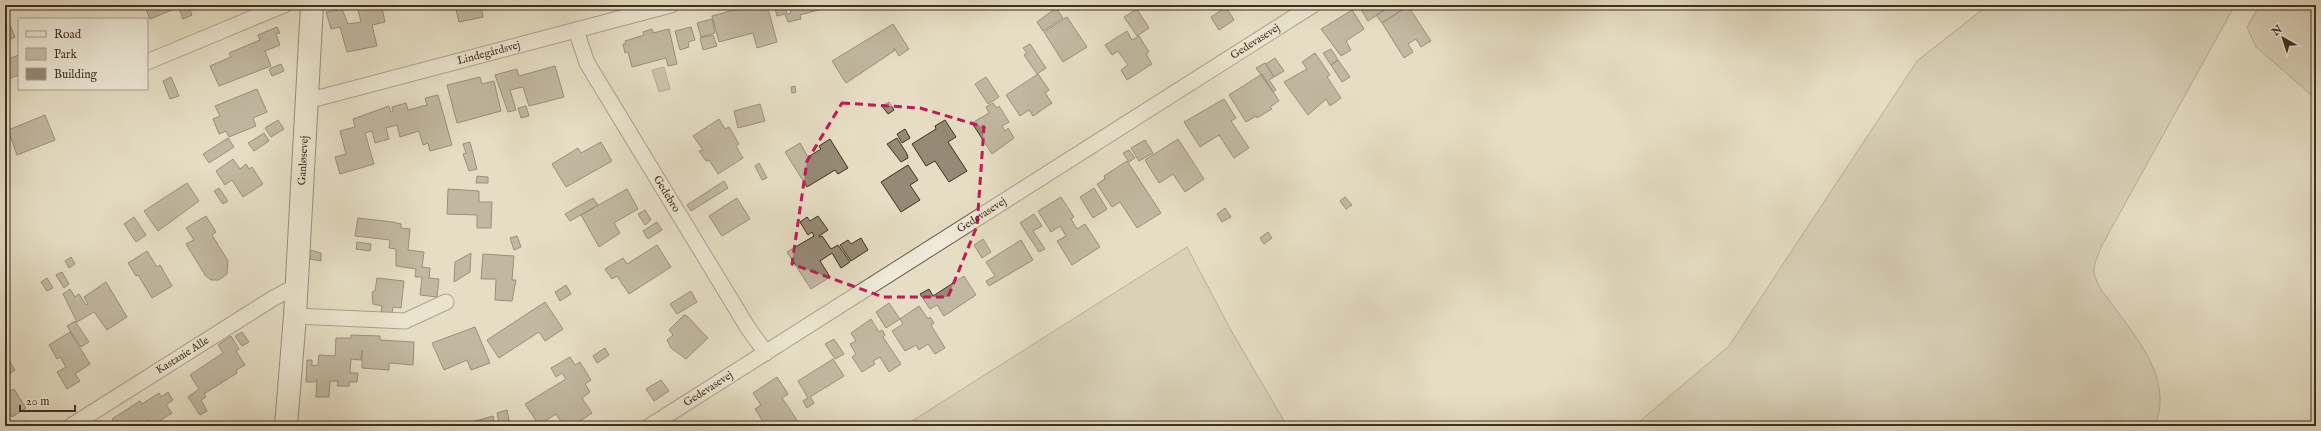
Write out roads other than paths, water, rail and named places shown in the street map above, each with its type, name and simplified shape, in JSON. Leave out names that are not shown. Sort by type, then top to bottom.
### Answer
[{"type":"street","points":[[148,62],[284,5]]},
{"type":"street","name":"Ganløsevej","points":[[286,426],[295,316],[312,5]]},
{"type":"street","name":"Lindegårdsvej","points":[[307,101],[671,5]]},
{"type":"street","name":"Gedevasevej","points":[[650,426],[1313,5]]},
{"type":"street","name":"Gedebro","points":[[576,30],[587,63],[748,328],[766,353]]},
{"type":"street","name":"Kastanie Alle","points":[[71,426],[272,298],[296,286]]},
{"type":"street","points":[[295,316],[405,321],[446,302]]}]
